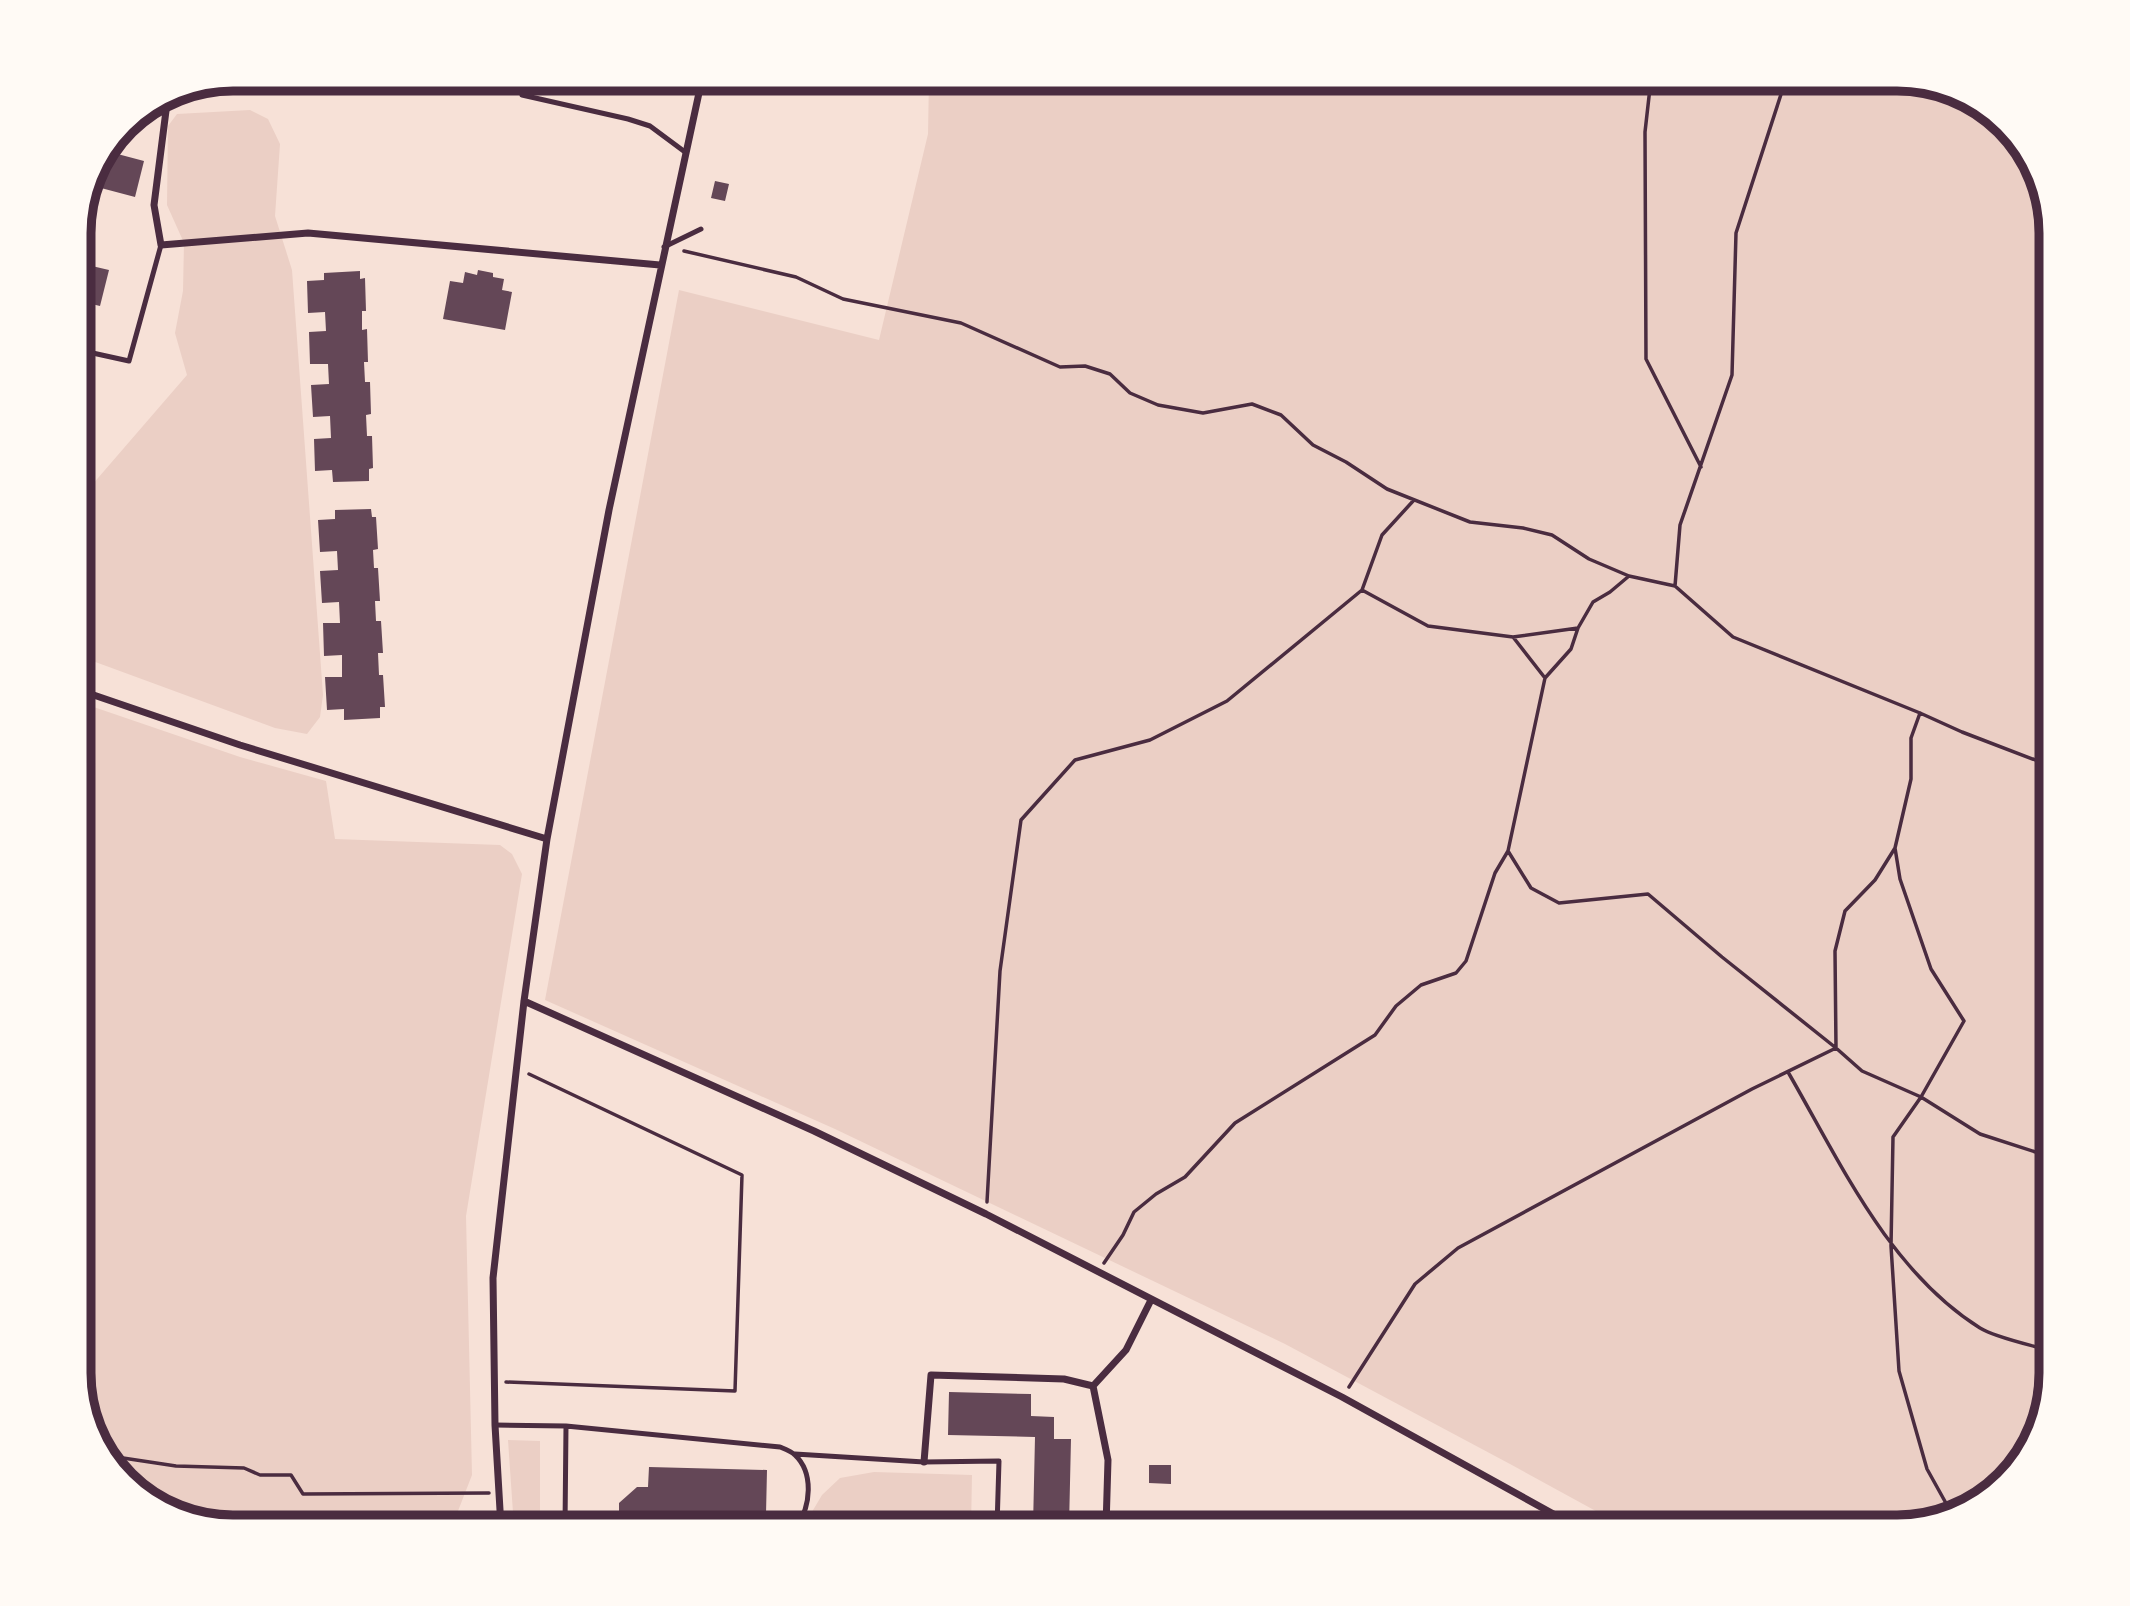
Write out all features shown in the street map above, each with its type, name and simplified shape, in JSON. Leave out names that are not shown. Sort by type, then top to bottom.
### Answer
[{"type":"street","points":[[500,1515],[495,1425],[493,1279],[524,1001],[547,839],[609,510],[699,91]]},
{"type":"street","points":[[166,108],[154,205],[161,245],[308,233],[660,265]]},
{"type":"street","points":[[91,694],[240,745],[547,839]]},
{"type":"street","points":[[524,1001],[802,1126],[986,1214],[1342,1397],[1555,1515]]},
{"type":"street","points":[[1093,1386],[1126,1350],[1151,1300]]},
{"type":"street","points":[[923,1462],[930,1376],[1065,1379],[1093,1386]]},
{"type":"street","points":[[1093,1386],[1108,1460],[1106,1515]]},
{"type":"lane","points":[[522,95],[650,126],[685,152]]},
{"type":"lane","points":[[664,247],[701,229]]},
{"type":"lane","points":[[91,353],[129,361],[161,245]]},
{"type":"lane","points":[[495,1425],[566,1426],[780,1447],[794,1454],[923,1462],[999,1461],[997,1515]]},
{"type":"lane","points":[[565,1515],[566,1426]]},
{"type":"lane","points":[[794,1454],[808,1472],[807,1505],[804,1515]]},
{"type":"path","points":[[1650,91],[1645,132],[1646,359],[1700,467]]},
{"type":"path","points":[[1675,586],[1680,525],[1732,375],[1736,233],[1782,91]]},
{"type":"path","points":[[664,247],[796,277],[843,299],[961,323],[1060,367],[1085,366],[1110,374],[1130,393],[1158,405],[1203,413],[1252,404],[1281,415],[1313,446],[1346,462],[1387,489],[1470,522],[1523,528],[1552,535],[1589,559],[1629,576],[1675,586],[1733,637],[2039,761]]},
{"type":"path","points":[[986,1214],[1000,971],[1021,820],[1075,760],[1150,740],[1227,701],[1362,590],[1382,535],[1414,500]]},
{"type":"path","points":[[1098,1273],[1123,1235],[1134,1212],[1156,1194],[1185,1177],[1235,1124],[1375,1035],[1396,1006],[1421,985],[1456,973],[1466,961],[1495,873],[1508,851],[1545,678],[1571,649],[1578,628],[1593,602],[1629,576]]},
{"type":"path","points":[[1362,590],[1428,626],[1513,637],[1578,628]]},
{"type":"path","points":[[1513,637],[1545,678]]},
{"type":"path","points":[[1836,1048],[1835,951],[1845,911],[1875,880],[1895,848],[1911,779],[1911,738],[1920,713]]},
{"type":"path","points":[[1895,848],[1900,879],[1931,969],[1964,1021],[1921,1097],[1893,1137],[1891,1246],[1899,1371],[1927,1469],[1947,1505]]},
{"type":"path","points":[[1508,851],[1531,888],[1559,903],[1648,894],[1862,1072],[1921,1097],[1980,1134],[2039,1153]]},
{"type":"path","points":[[1342,1397],[1415,1284],[1458,1248],[1836,1048]]},
{"type":"path","points":[[502,1381],[736,1391],[741,1175],[524,1072]]},
{"type":"path","points":[[1788,1072],[1891,1246],[1937,1295],[1982,1329],[2039,1347]]},
{"type":"path","points":[[120,1459],[177,1466],[244,1468],[260,1475],[291,1475],[303,1494],[499,1493]]},
{"type":"shaded area","points":[[929,91],[1906,91],[1942,99],[1968,110],[1990,126],[2015,154],[2034,197],[2039,233],[2039,1382],[2031,1418],[2015,1452],[1990,1480],[1976,1491],[1951,1504],[1915,1514],[1603,1515],[1285,1344],[835,1129],[545,1000],[679,290],[879,340],[928,134]]},
{"type":"shaded area","points":[[250,110],[268,119],[280,144],[275,216],[292,270],[323,695],[320,717],[307,734],[275,728],[91,660],[91,486],[187,375],[175,333],[183,291],[184,243],[167,205],[168,126],[177,114]]},
{"type":"shaded area","points":[[91,706],[240,757],[326,781],[335,839],[500,845],[512,854],[522,874],[466,1216],[472,1475],[458,1511],[448,1515],[215,1514],[170,1500],[147,1486],[126,1466],[106,1436],[96,1409],[91,1382]]},
{"type":"shaded area","points":[[508,1440],[540,1441],[540,1515],[513,1515]]},
{"type":"shaded area","points":[[874,1472],[972,1475],[971,1515],[810,1515],[822,1495],[840,1478]]},
{"type":"building","points":[[115,153],[144,161],[135,197],[101,188],[105,173]]},
{"type":"building","points":[[715,181],[729,184],[725,201],[711,198]]},
{"type":"building","points":[[91,266],[109,270],[100,306],[91,304]]},
{"type":"building","points":[[478,270],[504,279],[502,290],[512,292],[505,330],[443,319],[450,281],[463,283],[465,272],[477,275]]},
{"type":"building","points":[[360,271],[360,279],[365,278],[366,311],[362,311],[362,330],[367,329],[368,362],[364,362],[365,382],[370,382],[371,414],[366,415],[367,436],[372,436],[373,468],[369,469],[369,481],[333,482],[332,470],[315,471],[314,439],[331,438],[330,416],[313,417],[311,385],[329,384],[328,364],[310,364],[309,332],[326,331],[325,312],[308,313],[307,281],[324,280],[324,273]]},
{"type":"building","points":[[371,509],[372,517],[376,517],[378,549],[373,550],[374,568],[378,568],[380,601],[375,601],[376,621],[381,621],[383,653],[378,653],[379,675],[383,675],[385,707],[380,707],[380,718],[344,720],[344,709],[327,710],[325,677],[342,677],[342,655],[324,656],[323,623],[340,623],[339,602],[322,603],[320,571],[338,570],[337,551],[320,552],[318,520],[335,519],[335,510]]},
{"type":"building","points":[[949,1392],[1031,1394],[1031,1416],[1054,1417],[1054,1439],[1071,1439],[1069,1515],[1033,1515],[1035,1437],[948,1435]]},
{"type":"building","points":[[1149,1465],[1171,1465],[1171,1484],[1149,1483]]},
{"type":"building","points":[[649,1467],[767,1470],[766,1514],[645,1512],[645,1515],[596,1515],[619,1514],[619,1503],[637,1487],[648,1487]]}]
